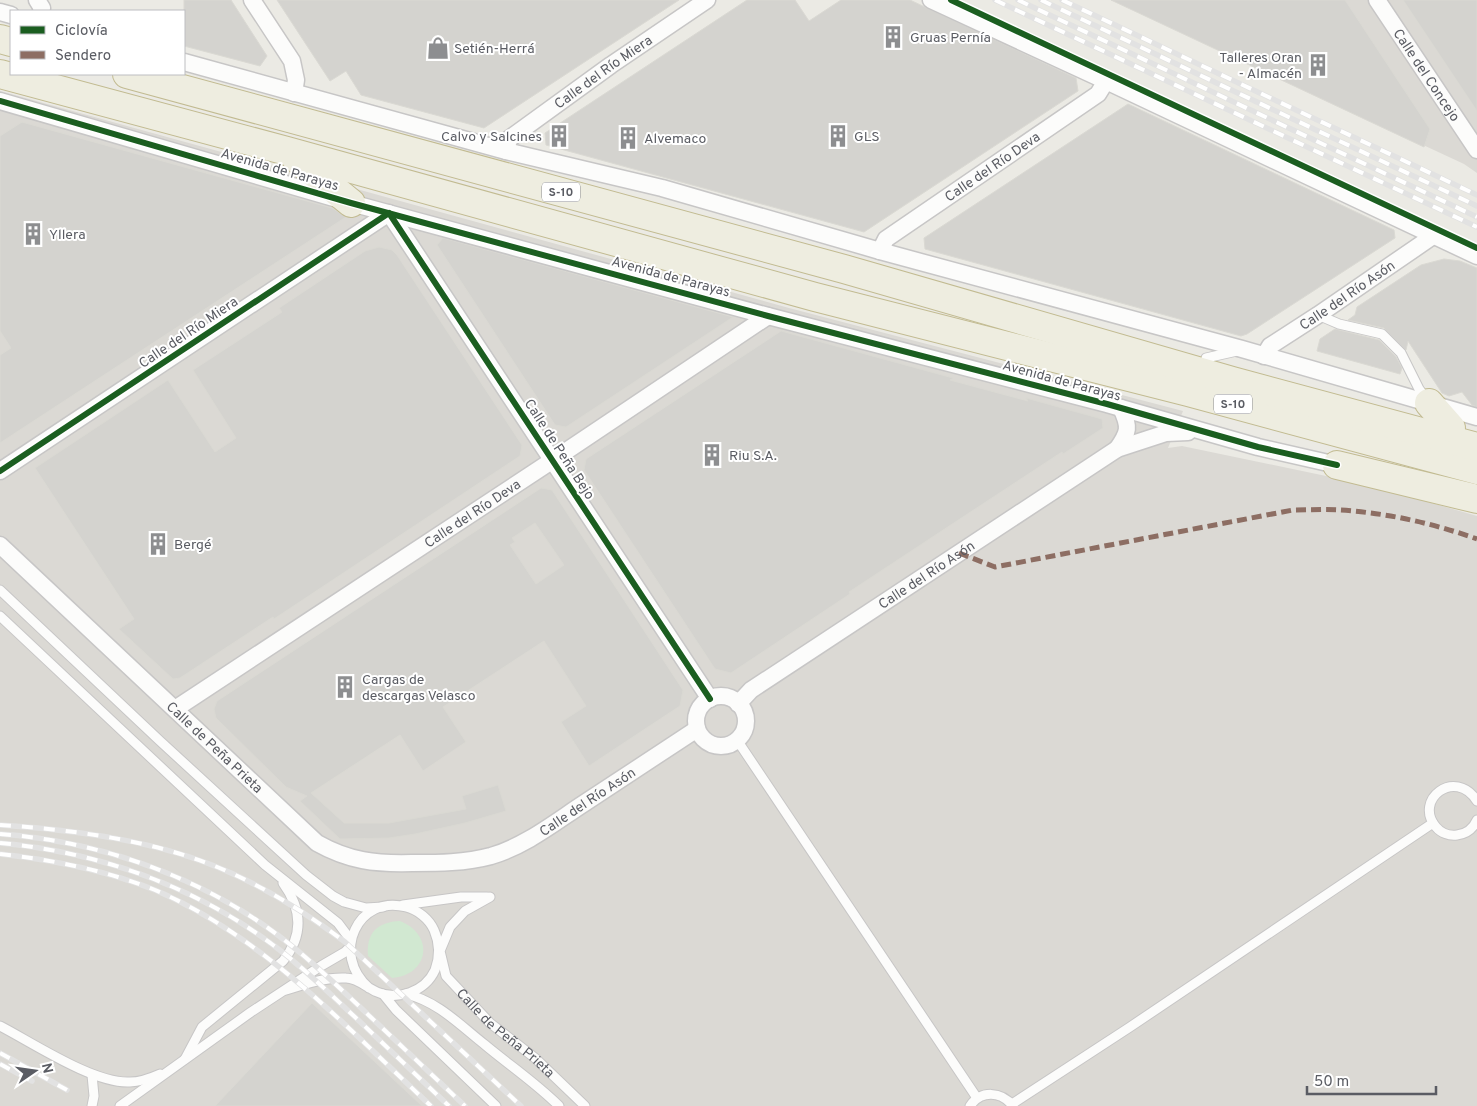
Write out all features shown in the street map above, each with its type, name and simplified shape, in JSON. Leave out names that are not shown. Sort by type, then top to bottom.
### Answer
[{"type":"highway","name":"S-10","points":[[0,74],[286,151],[815,298],[1188,392],[1477,470]]},
{"type":"highway","name":"S-10","points":[[131,75],[834,267],[1232,380],[1477,446]]},
{"type":"highway","points":[[286,151],[351,203]]},
{"type":"highway","points":[[996,313],[1136,338],[1477,434]]},
{"type":"highway","points":[[987,342],[1235,420],[1477,484]]},
{"type":"highway","points":[[1429,403],[1451,428]]},
{"type":"highway","points":[[1337,465],[1477,499]]},
{"type":"street","points":[[252,0],[292,61],[296,80],[294,92]]},
{"type":"street","name":"Calle del Río Miera","points":[[506,150],[509,139],[611,65],[707,0]]},
{"type":"street","points":[[931,0],[1477,256]]},
{"type":"street","name":"Calle del Concejo","points":[[1377,0],[1477,150]]},
{"type":"street","points":[[185,62],[506,150],[662,188],[880,251],[1242,349],[1477,417]]},
{"type":"street","name":"Calle del Río Deva","points":[[880,251],[886,239],[1098,94],[1106,81]]},
{"type":"street","name":"Avenida de Parayas","points":[[3,104],[351,203],[768,316],[1120,408],[1258,447],[1337,465]]},
{"type":"street","name":"Calle del Río Miera","points":[[0,471],[389,213]]},
{"type":"street","name":"Calle de Peña Bejo","points":[[389,213],[710,699]]},
{"type":"street","name":"Calle del Río Asón","points":[[1264,356],[1270,346],[1433,236]]},
{"type":"street","name":"Calle del Río Deva","points":[[175,709],[768,316]]},
{"type":"street","name":"Calle del Río Asón","points":[[1116,449],[1126,437],[1128,430],[1126,419],[1120,408]]},
{"type":"street","name":"Calle del Río Asón","points":[[738,704],[751,690],[1116,449],[1166,433],[1199,431]]},
{"type":"street","name":"Calle de Peña Prieta","points":[[0,545],[317,843],[336,854],[355,860],[398,863],[469,860]]},
{"type":"street","points":[[716,697],[726,697],[738,704],[745,715],[745,725],[743,733],[737,740],[728,745],[716,746],[701,737],[697,729],[697,715],[700,707],[716,697]]},
{"type":"street","name":"Calle del Río Asón","points":[[469,860],[508,850],[529,839],[697,729]]},
{"type":"lane","points":[[1318,315],[1339,324],[1382,334],[1401,353],[1419,389],[1429,403]]},
{"type":"lane","points":[[1206,358],[1242,349]]},
{"type":"lane","points":[[0,590],[306,875],[334,896],[344,902],[366,908],[461,897],[490,897],[464,911],[450,927],[433,974],[417,990],[392,996],[369,988],[351,978],[317,981],[286,990]]},
{"type":"lane","points":[[0,616],[223,827],[278,876],[338,923],[350,938],[352,965],[356,974],[369,988]]},
{"type":"lane","points":[[737,740],[977,1098]]},
{"type":"lane","points":[[1477,801],[1466,789],[1450,786],[1436,794],[1430,808],[1433,823],[1438,830],[1445,834],[1454,836],[1469,831],[1477,820]]},
{"type":"lane","points":[[970,1106],[977,1098],[986,1094],[1003,1097],[1013,1105],[1433,823]]},
{"type":"lane","points":[[185,1061],[202,1027],[283,961],[295,944],[298,930],[298,914],[291,895],[278,876]]},
{"type":"lane","points":[[393,906],[405,907],[416,911],[426,918],[434,928],[440,951]]},
{"type":"lane","points":[[120,1106],[251,1012],[345,952],[361,920],[383,907]]},
{"type":"lane","name":"Calle de Peña Prieta","points":[[440,951],[446,976],[463,995],[490,1023],[535,1058],[585,1106]]},
{"type":"lane","points":[[383,994],[396,1010],[496,1106]]},
{"type":"lane","name":"Calle de Peña Prieta","points":[[406,994],[425,1001],[450,1016],[542,1090],[559,1106]]},
{"type":"lane","points":[[0,1026],[92,1075],[115,1081],[131,1082],[172,1070]]},
{"type":"lane","points":[[92,1075],[94,1096],[92,1106]]},
{"type":"shaded area","points":[[1111,0],[1477,0],[1477,173],[1464,164]]},
{"type":"shaded area","points":[[0,91],[789,308],[1183,411],[1168,448],[1182,446],[1369,485],[1477,516],[1477,1106],[0,1106]]},
{"type":"green space","points":[[400,921],[411,927],[419,935],[423,944],[423,954],[414,970],[392,978],[368,956],[368,948],[371,935],[379,926]]},
{"type":"building","points":[[184,0],[231,0],[267,56],[260,66],[185,46]]},
{"type":"building","points":[[277,0],[679,0],[484,128],[361,95],[346,71],[330,81]]},
{"type":"building","points":[[747,0],[795,0],[809,21],[841,0],[910,0],[1076,78],[1078,91],[864,232],[546,145],[545,133]]},
{"type":"building","name":"Talleres Oran - Almacén","points":[[1111,0],[1345,0],[1430,129],[1424,147]]},
{"type":"building","points":[[1403,0],[1477,0],[1477,111]]},
{"type":"building","points":[[1128,104],[1394,230],[1395,238],[1247,334],[1241,336],[925,249],[924,238]]},
{"type":"building","points":[[22,122],[332,208],[346,217],[0,443],[0,355],[11,348],[0,331],[0,136]]},
{"type":"building","points":[[443,238],[733,317],[566,427],[555,425],[437,245]]},
{"type":"building","points":[[379,247],[392,250],[397,255],[522,445],[520,456],[274,619],[273,617],[180,678],[173,679],[119,629],[134,619],[35,468],[168,380],[215,452],[236,438],[193,370],[282,312],[279,308],[365,251]]},
{"type":"building","points":[[1444,259],[1460,261],[1477,268],[1477,407],[1472,405],[1462,392],[1449,396],[1442,393],[1408,341],[1406,350],[1384,328],[1348,320],[1355,315],[1357,307],[1421,265]]},
{"type":"building","points":[[1335,329],[1379,340],[1396,357],[1402,368],[1400,374],[1317,351],[1320,339]]},
{"type":"building","points":[[781,331],[953,378],[950,380],[1102,419],[1103,428],[1063,454],[1062,452],[849,592],[850,594],[731,673],[715,669],[584,470],[586,459]]},
{"type":"building","points":[[541,488],[552,490],[683,690],[680,706],[589,766],[561,722],[586,706],[544,641],[443,707],[466,742],[423,771],[400,735],[311,793],[344,823],[389,823],[466,809],[462,796],[498,785],[506,811],[465,823],[389,838],[340,839],[300,801],[307,796],[286,787],[216,718],[214,709],[217,701]],"holes":[[[535,523],[564,565],[536,584],[510,545],[515,542],[512,538]]]},
{"type":"building","points":[[312,1003],[422,1106],[215,1106]]},
{"type":"railway","points":[[995,0],[1477,227]]},
{"type":"railway","points":[[1018,0],[1477,217]]},
{"type":"railway","points":[[1041,0],[1477,206]]},
{"type":"railway","points":[[1062,0],[1477,195]]},
{"type":"railway","points":[[0,825],[88,834],[147,845],[204,862],[261,888],[304,913],[345,942],[521,1106]]},
{"type":"railway","points":[[0,834],[36,838],[106,852],[174,876],[238,908],[268,928],[316,966],[465,1106]]},
{"type":"railway","points":[[0,843],[73,854],[109,864],[144,875],[211,905],[243,924],[284,953],[449,1106]]},
{"type":"railway","points":[[0,854],[40,859],[98,871],[155,890],[195,910],[232,932],[302,986],[431,1106]]},
{"type":"railway","points":[[0,1053],[67,1090]]},
{"type":"railway","points":[[0,1064],[32,1081]]},
{"type":"marked path","points":[[959,553],[995,567],[1293,510],[1358,511],[1392,516],[1443,528],[1477,539]]},
{"type":"cycle path","points":[[951,0],[1477,248]]},
{"type":"cycle path","points":[[0,101],[351,203],[768,316],[1107,404],[1258,447],[1337,465]]},
{"type":"cycle path","points":[[0,471],[389,213],[710,699]]},
{"type":"place","name":"Gruas Pernía","points":[[893,37]]},
{"type":"place","name":"Setién-Herrá","points":[[438,48]]},
{"type":"place","name":"Talleres Oran - Almacén","points":[[1318,65]]},
{"type":"place","name":"Calvo y Salcines","points":[[559,136]]},
{"type":"place","name":"GLS","points":[[838,136]]},
{"type":"place","name":"Alvemaco","points":[[628,138]]},
{"type":"place","name":"Yllera","points":[[33,234]]},
{"type":"place","name":"Riu S.A.","points":[[712,455]]},
{"type":"place","name":"Bergé","points":[[158,544]]},
{"type":"place","name":"Cargas de descargas Velasco","points":[[345,687]]}]
